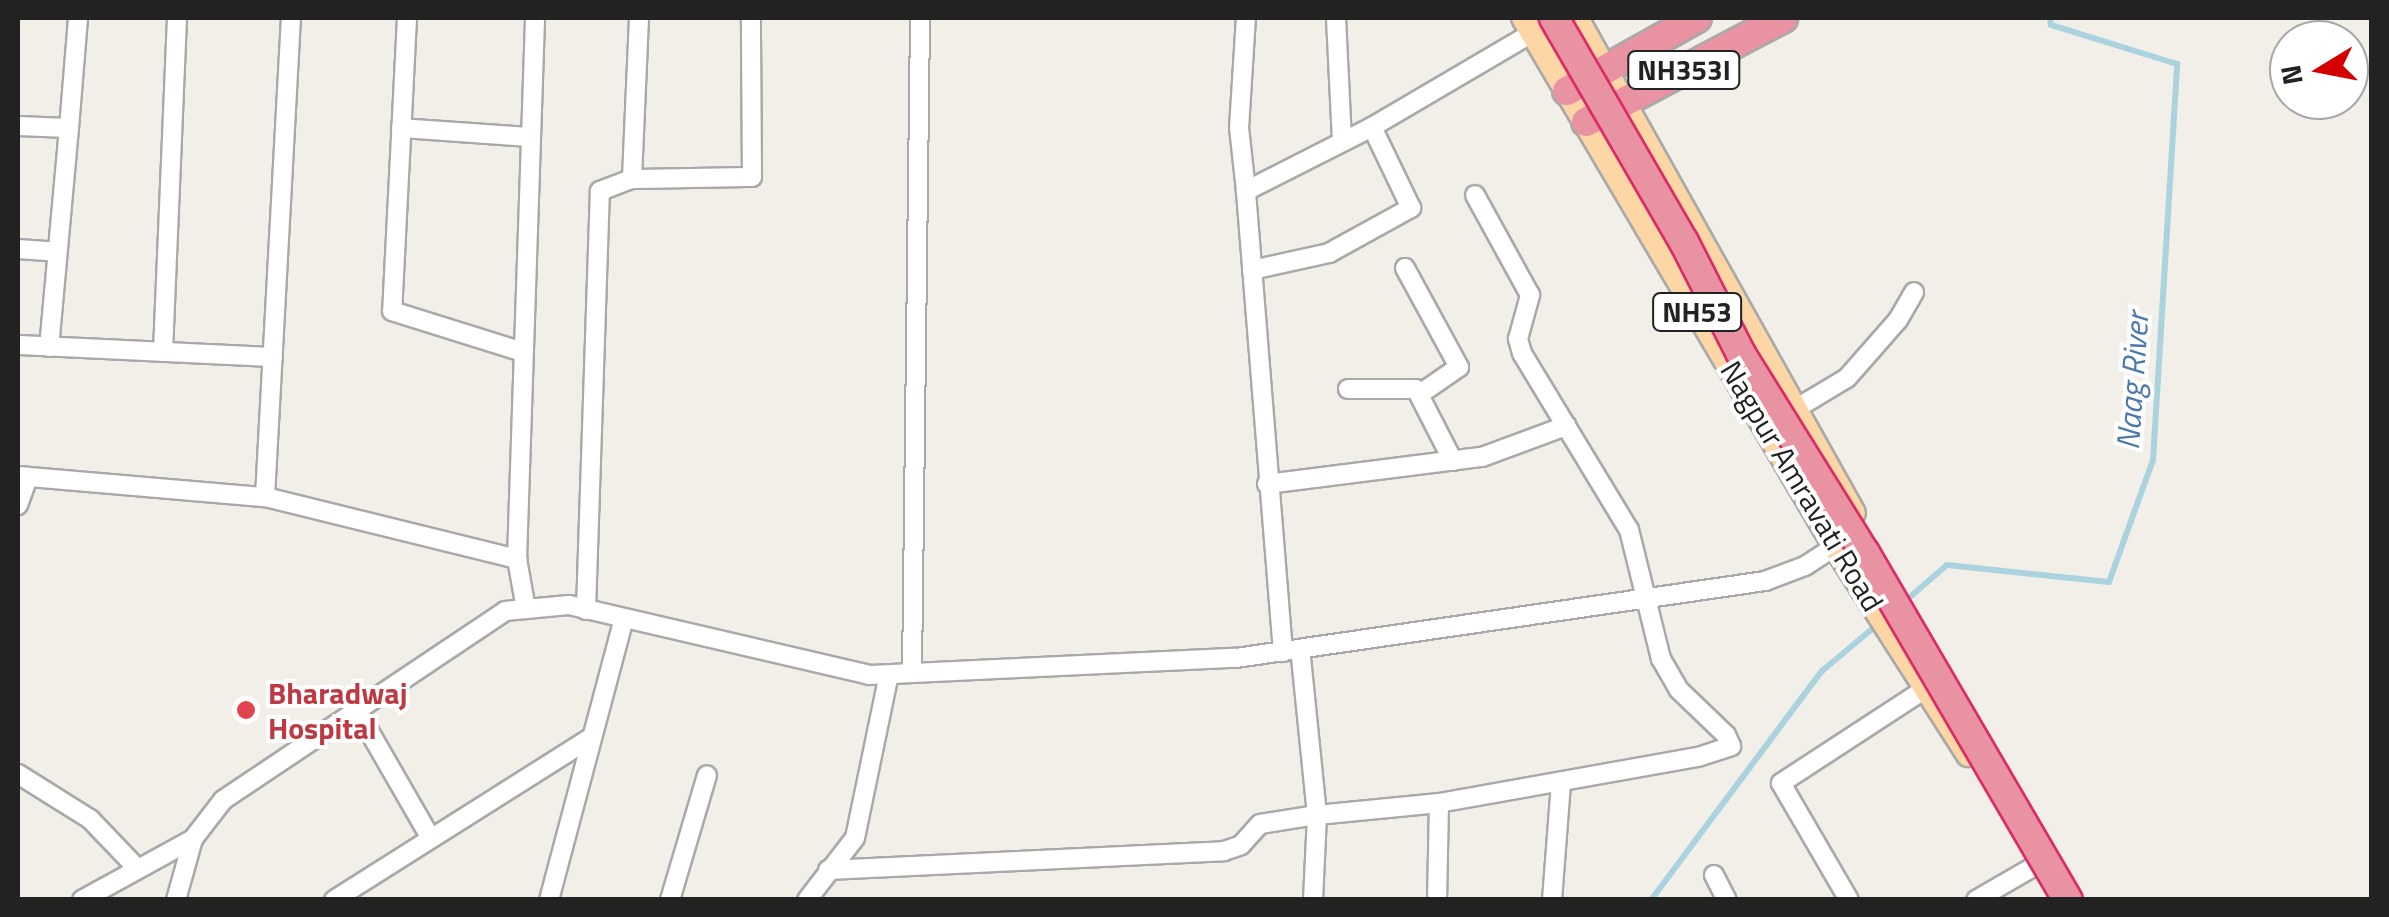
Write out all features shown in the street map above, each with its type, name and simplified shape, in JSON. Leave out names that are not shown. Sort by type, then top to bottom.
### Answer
[{"type":"highway","name":"NH353I","points":[[1567,91],[1698,18]]},
{"type":"highway","name":"NH353I","points":[[1586,122],[1783,18]]},
{"type":"highway","points":[[1536,23],[1684,242],[1741,354],[1866,553],[2068,900]]},
{"type":"main road","name":"Nagpur Amravati Road","points":[[1577,18],[1861,526],[2082,900]]},
{"type":"main road","name":"Nagpur Amravati Road","points":[[1536,23],[1567,91],[1835,548],[1927,688],[2054,900]]},
{"type":"street","points":[[48,347],[78,18]]},
{"type":"street","points":[[163,352],[178,18]]},
{"type":"street","points":[[265,497],[291,18]]},
{"type":"street","points":[[406,18],[392,311],[523,352]]},
{"type":"street","points":[[526,609],[517,559],[535,18]]},
{"type":"street","points":[[632,178],[639,18]]},
{"type":"street","points":[[586,610],[600,191],[632,178],[752,177],[751,18]]},
{"type":"street","points":[[912,673],[920,18]]},
{"type":"street","points":[[1246,18],[1239,128],[1266,484],[1317,814],[1313,900]]},
{"type":"street","points":[[1336,18],[1342,141]]},
{"type":"street","points":[[1246,191],[1372,127],[1536,23]]},
{"type":"street","points":[[18,126],[69,128]]},
{"type":"street","points":[[1252,270],[1329,253],[1412,208],[1372,127]]},
{"type":"street","points":[[401,128],[530,136]]},
{"type":"street","points":[[828,870],[1224,851],[1241,845],[1260,824],[1439,802],[1560,782],[1731,746],[1726,735],[1668,676],[1644,601],[1629,530],[1518,339],[1530,295],[1475,195]]},
{"type":"street","points":[[18,249],[57,252]]},
{"type":"street","points":[[1405,268],[1459,368],[1420,394]]},
{"type":"street","points":[[1797,408],[1847,378],[1898,320],[1914,292]]},
{"type":"street","points":[[18,345],[273,357]]},
{"type":"street","points":[[1348,389],[1410,388],[1420,394],[1454,461]]},
{"type":"street","points":[[1266,484],[1454,461],[1511,450],[1566,426]]},
{"type":"street","points":[[18,505],[23,477],[265,497],[517,559]]},
{"type":"street","points":[[176,900],[193,838],[223,800],[505,611],[569,605],[868,676],[1236,658],[1644,601],[1766,580],[1804,566],[1835,548],[1861,526]]},
{"type":"street","points":[[548,900],[624,618]]},
{"type":"street","points":[[807,900],[855,838],[888,674]]},
{"type":"street","points":[[1849,900],[1780,783],[1927,688]]},
{"type":"street","points":[[357,710],[430,837]]},
{"type":"street","points":[[334,900],[592,737]]},
{"type":"street","points":[[18,774],[90,820],[135,866]]},
{"type":"street","points":[[670,900],[707,775]]},
{"type":"street","points":[[1552,900],[1560,782]]},
{"type":"street","points":[[1437,900],[1439,802]]},
{"type":"street","points":[[82,900],[135,866],[193,838]]},
{"type":"street","points":[[1976,900],[2035,866]]},
{"type":"street","points":[[1714,875],[1728,900]]},
{"type":"waterway","name":"Naag River","points":[[1903,603],[1947,565],[2109,582],[2153,460],[2177,64],[2051,25],[2050,18]]},
{"type":"waterway","name":"Naag River","points":[[1651,900],[1822,671],[1878,624]]},
{"type":"place","name":"Bharadwaj Hospital","points":[[246,710]]}]
